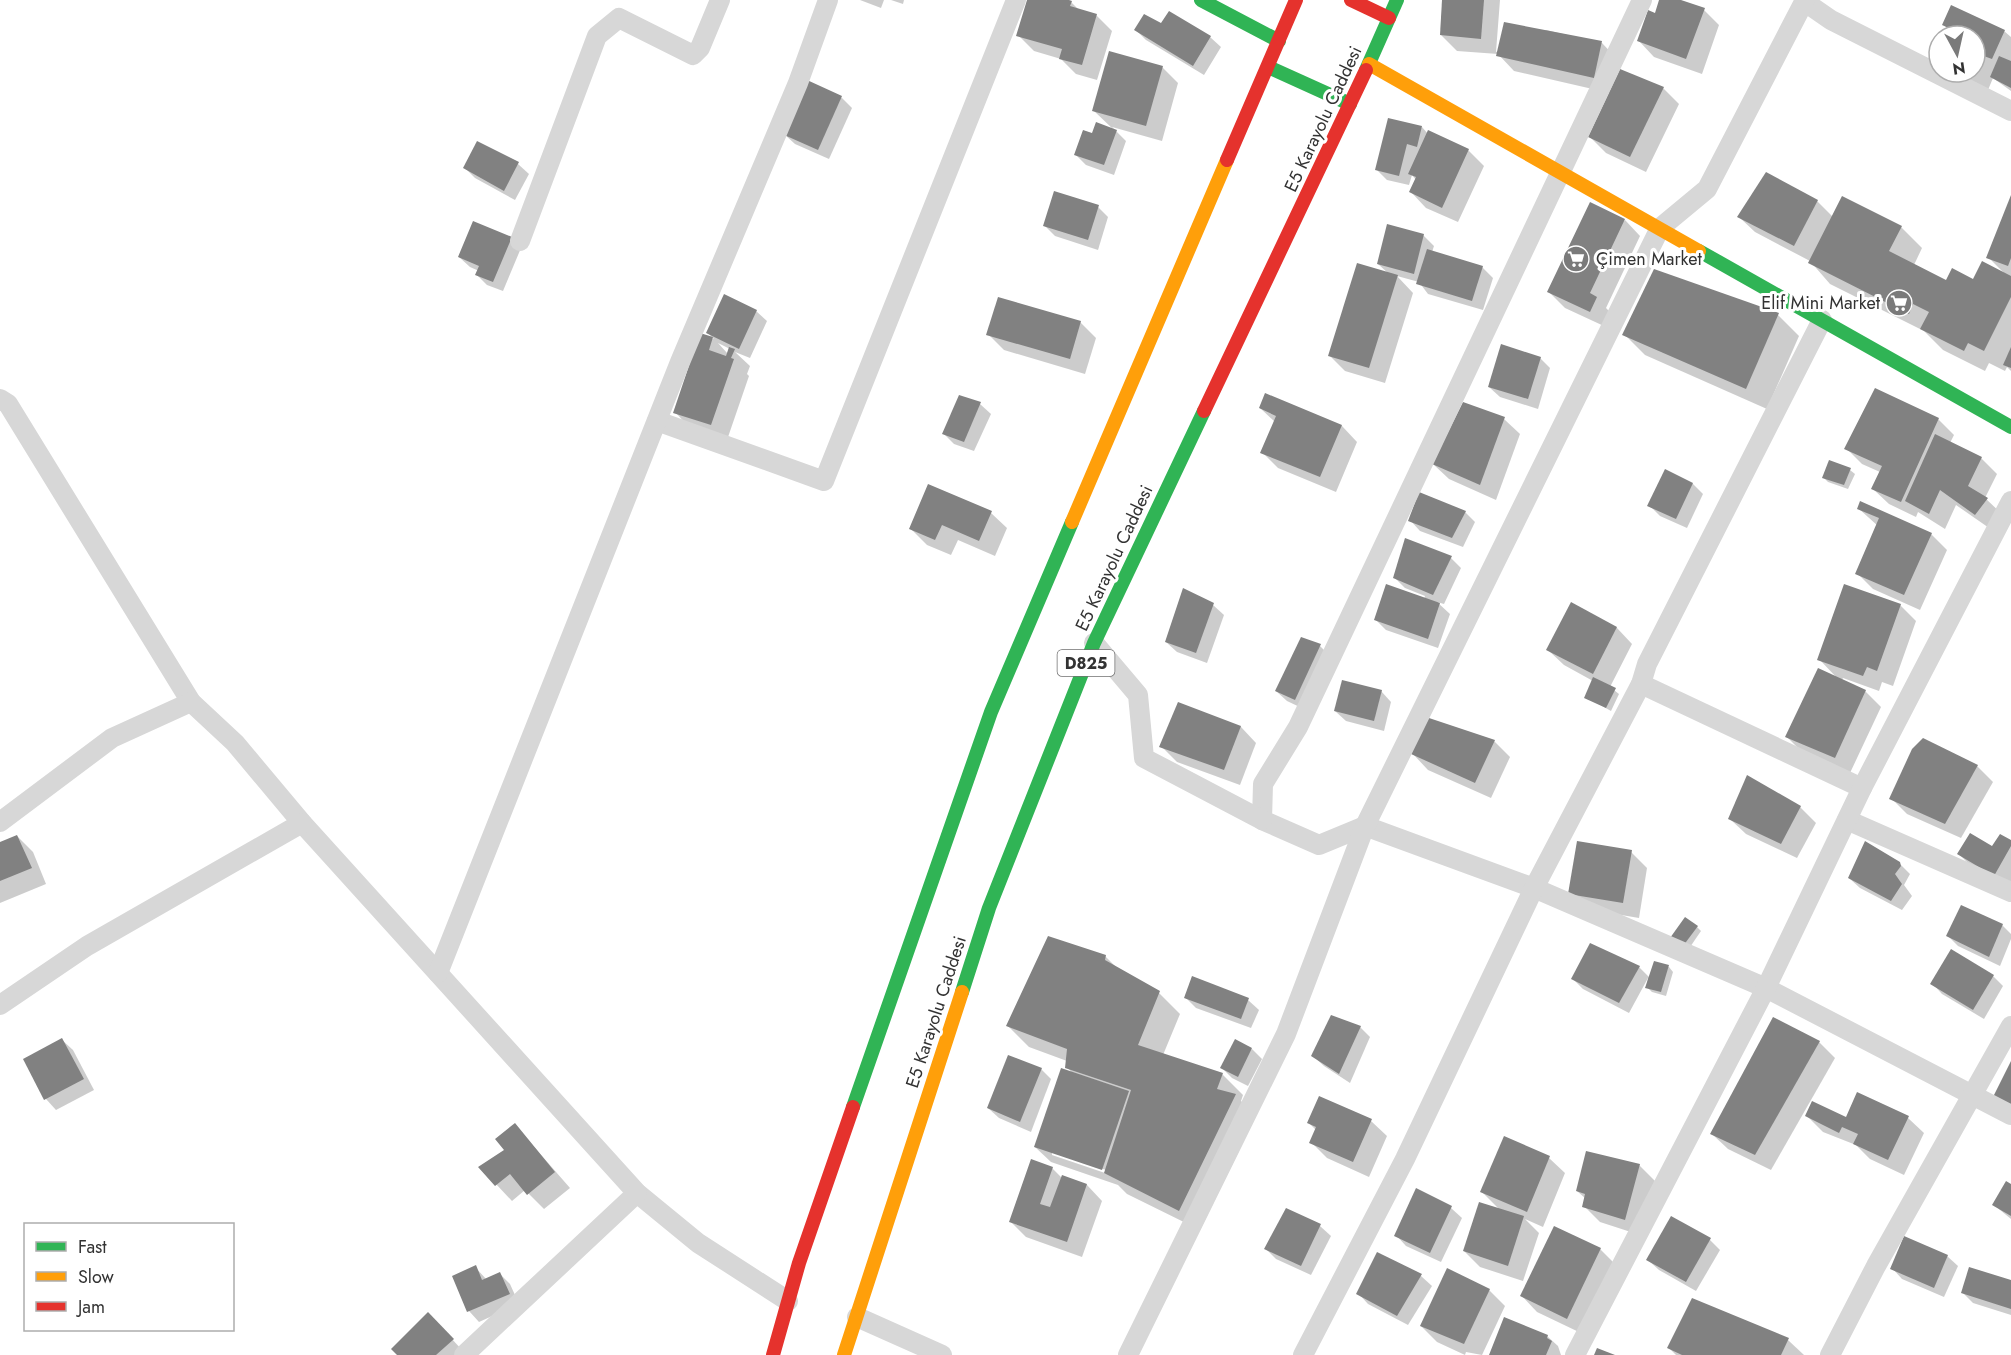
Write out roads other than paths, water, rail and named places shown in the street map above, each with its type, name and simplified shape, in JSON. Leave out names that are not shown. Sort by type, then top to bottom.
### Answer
[{"type":"main road","points":[[1201,0],[1279,41]]},
{"type":"main road","points":[[773,1355],[788,1301],[991,712],[1296,0]]},
{"type":"main road","points":[[1351,0],[1389,18]]},
{"type":"main road","name":"E5 Karayolu Caddesi","points":[[844,1355],[989,908],[1094,643],[1369,64],[1397,0]]},
{"type":"main road","points":[[1369,64],[2011,427]]},
{"type":"main road","points":[[1268,67],[1350,104]]},
{"type":"street","points":[[520,241],[597,36],[619,18],[693,55],[699,48],[720,0]]},
{"type":"street","points":[[438,973],[657,421],[798,83],[828,0]]},
{"type":"street","points":[[657,421],[824,481],[1016,0]]},
{"type":"street","points":[[1262,820],[1263,784],[1298,727],[1642,0]]},
{"type":"street","points":[[1128,1355],[1286,1034],[1365,826],[1660,228],[1707,189],[1805,1],[1831,20],[2011,111]]},
{"type":"street","points":[[1303,1355],[1405,1159],[1534,888],[1641,684],[1647,664],[1822,320]]},
{"type":"street","points":[[0,399],[8,404],[191,702],[235,743],[302,823],[637,1192],[698,1243],[788,1301]]},
{"type":"street","points":[[1575,1355],[1766,988],[1862,788],[2011,501]]},
{"type":"street","points":[[1094,643],[1138,695],[1144,758],[1262,820],[1319,845],[1365,826],[1534,888],[1766,988],[2011,1115]]},
{"type":"street","points":[[1641,684],[1862,788]]},
{"type":"street","points":[[0,822],[112,738],[191,702]]},
{"type":"street","points":[[1847,820],[2011,892]]},
{"type":"street","points":[[0,1005],[87,946],[302,823]]},
{"type":"street","points":[[1830,1355],[1972,1093],[2011,1026]]},
{"type":"street","points":[[464,1355],[637,1192]]},
{"type":"street","points":[[857,1317],[942,1355]]},
{"type":"place","name":"Çimen Market","points":[[1576,259]]},
{"type":"place","name":"Elif Mini Market","points":[[1899,303]]}]
